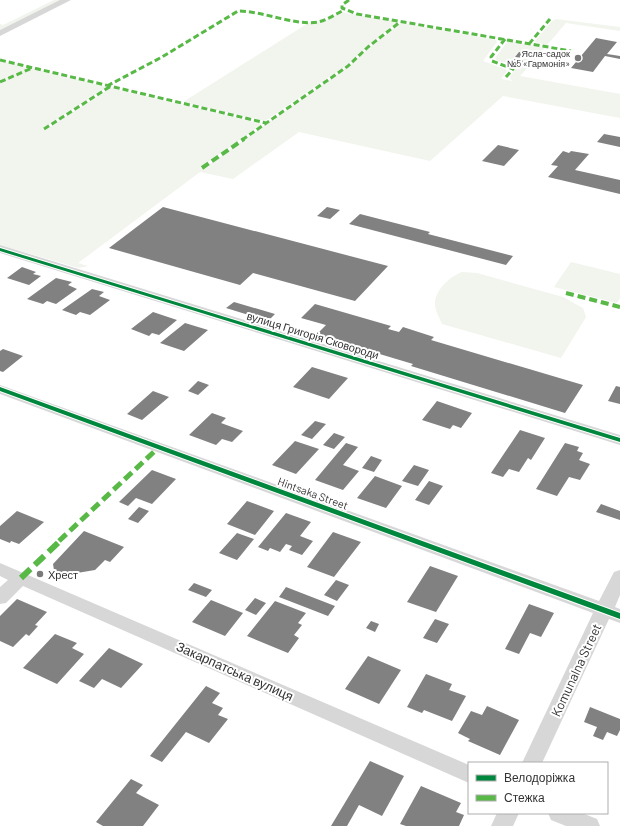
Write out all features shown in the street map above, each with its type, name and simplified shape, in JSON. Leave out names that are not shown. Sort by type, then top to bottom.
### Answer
[{"type":"street","points":[[0,33],[67,0]]},
{"type":"street","name":"вулиця Григорія Сковороди","points":[[0,249],[620,440]]},
{"type":"street","name":"Hintsaka Street","points":[[0,389],[612,613]]},
{"type":"street","name":"Закарпатська вулиця","points":[[0,569],[468,774]]},
{"type":"street","name":"Komunalna Street","points":[[533,762],[612,613],[620,576]]},
{"type":"street","points":[[0,598],[21,578]]},
{"type":"street","points":[[502,826],[508,814]]},
{"type":"street","points":[[561,814],[590,826]]},
{"type":"shaded area","points":[[54,0],[62,0],[0,30],[0,24],[3,25]]},
{"type":"shaded area","points":[[341,12],[397,22],[348,64],[265,121],[183,102],[310,22],[323,22]]},
{"type":"shaded area","points":[[556,19],[620,27],[620,31],[566,23],[547,45],[534,42],[552,21]]},
{"type":"shaded area","points":[[401,23],[496,40],[497,42],[483,61],[507,71],[501,79],[513,81],[510,79],[510,76],[528,53],[519,52],[509,63],[497,61],[495,58],[508,41],[545,48],[520,76],[620,94],[620,118],[503,96],[430,161],[299,132],[233,179],[200,172],[78,263],[88,266],[79,268],[0,245],[0,61],[107,87],[42,129],[45,130],[111,88],[262,124],[200,168],[203,169],[349,66],[370,47]]},
{"type":"shaded area","points":[[571,262],[620,274],[620,298],[617,303],[554,287]]},
{"type":"shaded area","points":[[462,272],[477,273],[563,297],[583,308],[586,317],[561,358],[442,324],[435,308],[436,297],[438,292],[445,284]]},
{"type":"building","points":[[596,38],[617,42],[607,54],[620,56],[620,59],[605,56],[593,72],[571,68]]},
{"type":"building","points":[[519,52],[528,53],[524,58],[515,57]]},
{"type":"building","points":[[513,59],[523,61],[518,67],[507,65]]},
{"type":"building","points":[[604,134],[620,137],[620,147],[597,142]]},
{"type":"building","points":[[498,145],[519,150],[504,166],[482,161]]},
{"type":"building","points":[[563,151],[569,153],[571,151],[589,154],[575,170],[620,180],[620,194],[548,177],[558,166],[551,165]]},
{"type":"building","points":[[163,207],[388,266],[355,301],[253,273],[240,285],[109,248]]},
{"type":"building","points":[[327,207],[340,210],[330,219],[317,216]]},
{"type":"building","points":[[360,214],[430,232],[428,234],[513,256],[506,265],[349,224]]},
{"type":"building","points":[[22,267],[36,272],[33,274],[41,276],[29,285],[7,278]]},
{"type":"building","points":[[56,278],[72,282],[68,285],[77,289],[56,304],[47,301],[43,304],[27,299]]},
{"type":"building","points":[[92,289],[104,292],[99,296],[110,300],[90,315],[80,312],[76,315],[62,310]]},
{"type":"building","points":[[234,302],[275,314],[268,321],[226,308]]},
{"type":"building","points":[[315,304],[391,326],[388,329],[399,332],[403,327],[434,337],[431,340],[583,385],[565,413],[411,366],[413,364],[316,335],[326,325],[301,318]]},
{"type":"building","points":[[153,312],[177,320],[159,335],[152,333],[149,336],[131,329]]},
{"type":"building","points":[[185,323],[208,330],[184,351],[160,343]]},
{"type":"building","points":[[3,349],[23,356],[3,372],[0,371],[0,351]]},
{"type":"building","points":[[312,367],[348,378],[329,399],[293,387]]},
{"type":"building","points":[[198,381],[209,385],[198,395],[188,391]]},
{"type":"building","points":[[616,386],[620,387],[620,404],[608,401]]},
{"type":"building","points":[[153,391],[169,397],[142,420],[127,414]]},
{"type":"building","points":[[437,401],[472,413],[461,428],[453,425],[450,429],[422,420]]},
{"type":"building","points":[[212,413],[226,418],[221,423],[243,431],[232,442],[222,439],[216,445],[189,435]]},
{"type":"building","points":[[315,421],[326,424],[312,439],[301,435]]},
{"type":"building","points":[[520,430],[545,438],[531,460],[528,458],[519,472],[509,469],[503,477],[491,473]]},
{"type":"building","points":[[334,433],[345,437],[334,449],[323,445]]},
{"type":"building","points":[[295,441],[319,449],[296,474],[272,465]]},
{"type":"building","points":[[346,443],[358,447],[343,465],[359,471],[343,490],[315,480]]},
{"type":"building","points":[[565,443],[579,447],[577,451],[583,453],[579,460],[590,464],[580,480],[569,477],[557,496],[536,489]]},
{"type":"building","points":[[371,456],[382,460],[374,472],[362,468]]},
{"type":"building","points":[[414,465],[429,470],[418,486],[402,481]]},
{"type":"building","points":[[152,470],[176,479],[152,504],[136,498],[128,506],[119,502]]},
{"type":"building","points":[[375,476],[402,486],[386,508],[357,498]]},
{"type":"building","points":[[429,481],[443,486],[429,505],[415,500]]},
{"type":"building","points":[[247,501],[274,511],[255,535],[227,524]]},
{"type":"building","points":[[601,504],[620,511],[620,520],[596,512]]},
{"type":"building","points":[[139,507],[149,511],[138,523],[128,519]]},
{"type":"building","points":[[17,511],[44,522],[19,544],[11,541],[10,543],[0,539],[0,526]]},
{"type":"building","points":[[286,513],[311,522],[300,536],[313,541],[302,555],[289,550],[292,546],[286,544],[280,552],[270,548],[268,551],[258,547]]},
{"type":"building","points":[[84,531],[124,547],[110,562],[105,560],[95,570],[65,575],[54,570],[53,564]]},
{"type":"building","points":[[333,532],[361,542],[334,577],[307,567]]},
{"type":"building","points":[[237,533],[254,539],[237,560],[219,553]]},
{"type":"building","points":[[430,566],[458,576],[436,612],[407,602]]},
{"type":"building","points":[[336,580],[349,585],[337,601],[324,595]]},
{"type":"building","points":[[194,583],[212,590],[206,597],[188,590]]},
{"type":"building","points":[[286,587],[335,606],[328,616],[279,597]]},
{"type":"building","points":[[255,598],[266,603],[256,615],[245,610]]},
{"type":"building","points":[[17,599],[47,612],[35,625],[38,626],[29,636],[26,634],[13,647],[0,641],[0,616]]},
{"type":"building","points":[[211,600],[243,613],[225,636],[192,622]]},
{"type":"building","points":[[275,601],[306,613],[298,623],[302,625],[294,635],[299,638],[288,653],[247,636]]},
{"type":"building","points":[[529,604],[554,613],[541,637],[530,633],[519,654],[505,649]]},
{"type":"building","points":[[435,619],[449,624],[437,643],[423,638]]},
{"type":"building","points":[[371,621],[379,624],[375,632],[366,628]]},
{"type":"building","points":[[55,634],[77,643],[72,648],[84,654],[57,684],[23,668]]},
{"type":"building","points":[[109,648],[143,664],[121,688],[102,679],[94,688],[79,681]]},
{"type":"building","points":[[368,656],[401,670],[379,704],[345,689]]},
{"type":"building","points":[[426,674],[452,684],[449,690],[466,696],[452,721],[424,710],[422,713],[407,707]]},
{"type":"building","points":[[206,686],[220,693],[212,703],[223,708],[218,715],[228,719],[209,743],[186,732],[162,762],[150,756]]},
{"type":"building","points":[[487,706],[519,720],[500,755],[468,741],[470,739],[458,733],[471,711],[482,715]]},
{"type":"building","points":[[590,707],[620,719],[620,730],[617,736],[607,732],[603,740],[593,736],[597,727],[584,722]]},
{"type":"building","points":[[370,761],[404,776],[382,816],[359,805],[347,826],[331,826]]},
{"type":"building","points":[[131,779],[143,785],[136,793],[159,805],[143,826],[103,826],[96,822]]},
{"type":"building","points":[[421,786],[461,803],[456,812],[464,815],[459,826],[406,826],[400,824]]},
{"type":"marked path","points":[[349,0],[342,5],[342,8],[357,14],[571,51]]},
{"type":"marked path","points":[[107,86],[162,57],[238,11],[248,11],[299,21],[317,22],[344,10]]},
{"type":"marked path","points":[[529,44],[550,19]]},
{"type":"marked path","points":[[202,168],[348,66],[368,47],[400,22]]},
{"type":"marked path","points":[[505,39],[491,57],[492,61],[495,63],[513,69],[505,78]]},
{"type":"marked path","points":[[0,60],[266,123]]},
{"type":"marked path","points":[[0,82],[32,68]]},
{"type":"marked path","points":[[44,129],[111,86]]},
{"type":"marked path","points":[[566,293],[620,307]]},
{"type":"marked path","points":[[21,578],[159,447]]},
{"type":"cycle path","points":[[0,249],[620,440]]},
{"type":"cycle path","points":[[0,389],[620,616]]},
{"type":"place","name":"Ясла-садок №5 «Гармонія»","points":[[578,58]]},
{"type":"place","name":"Хрест","points":[[40,574]]}]
